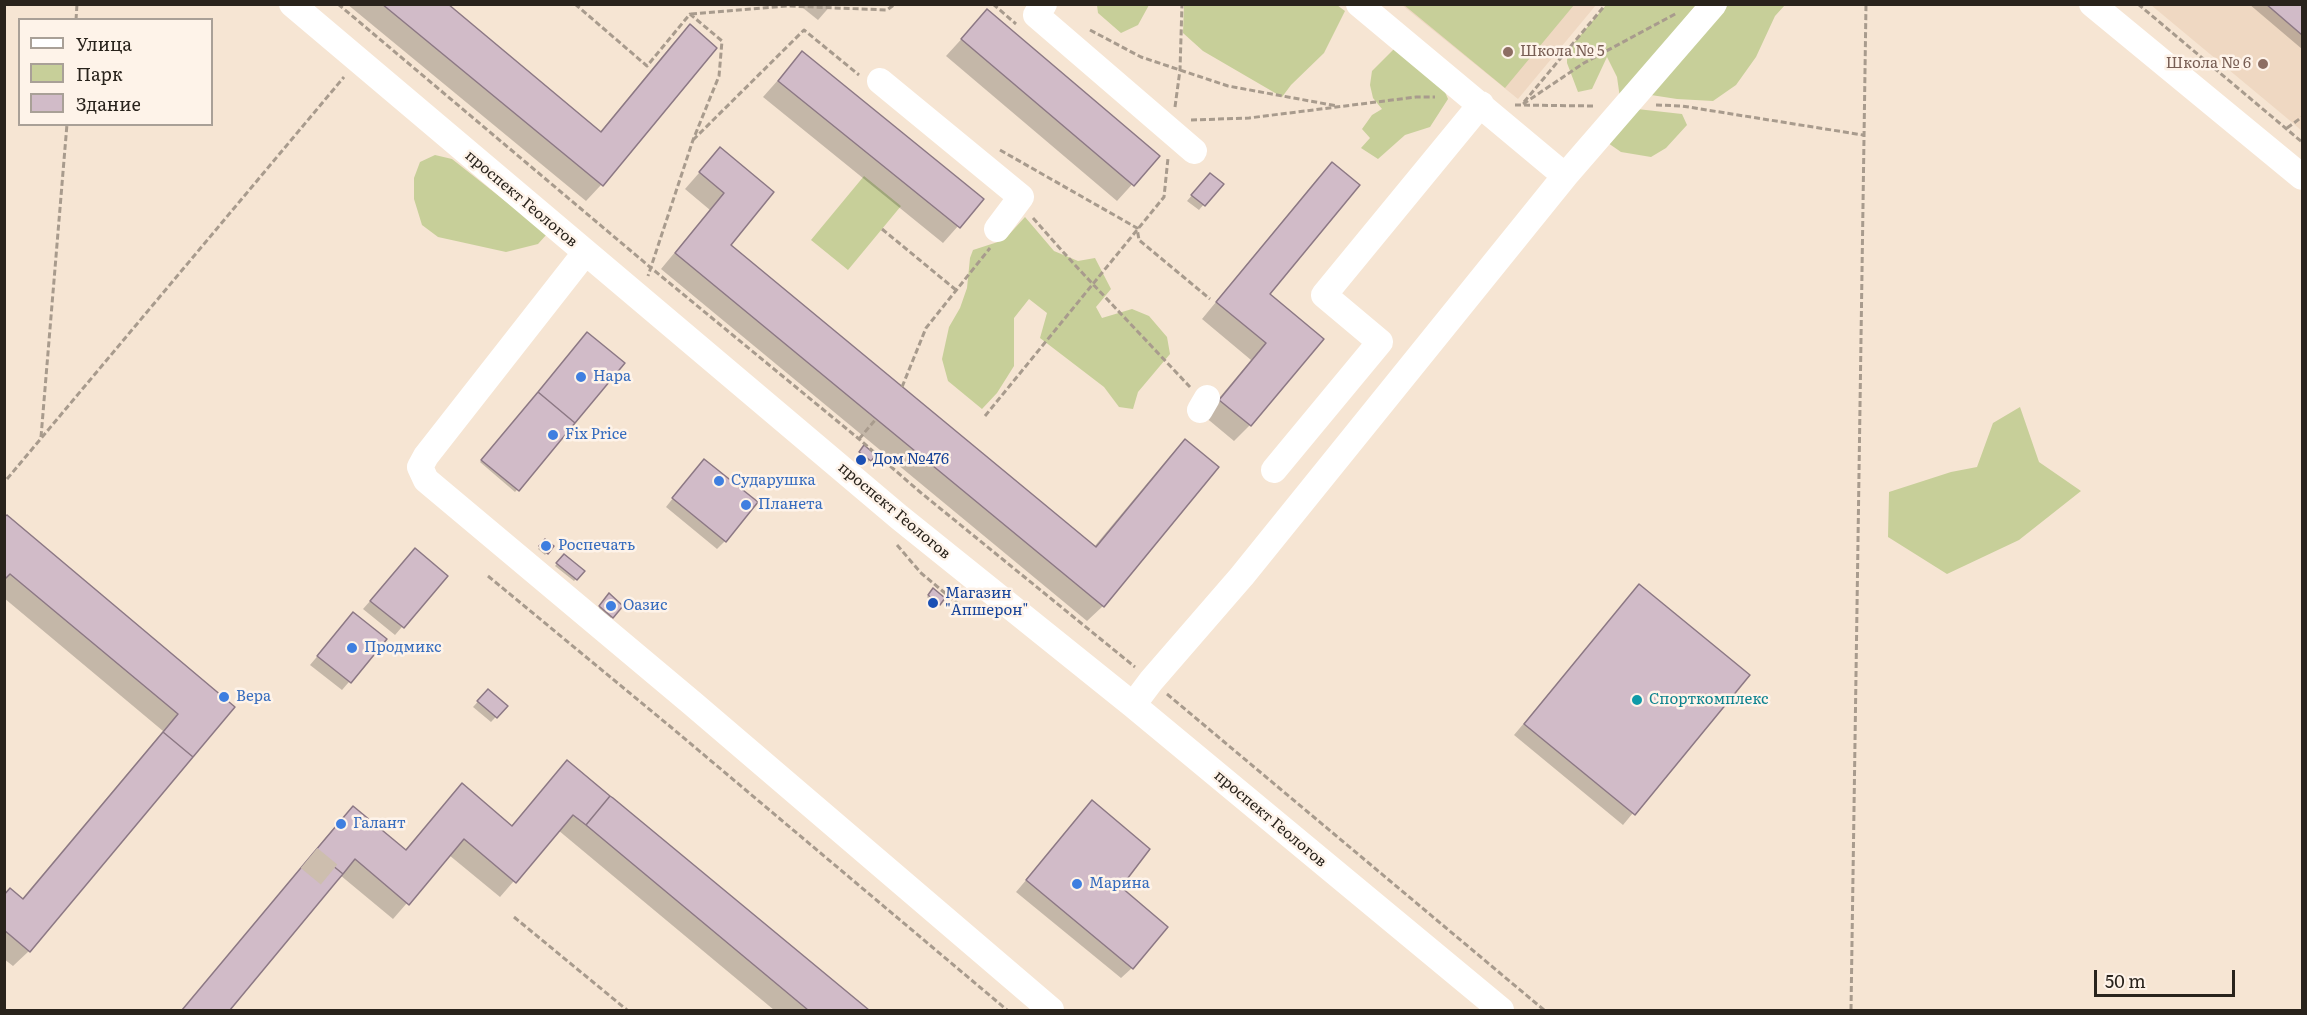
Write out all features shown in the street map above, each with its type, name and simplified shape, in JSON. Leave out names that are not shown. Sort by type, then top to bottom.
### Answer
[{"type":"street","name":"проспект Геологов","points":[[292,4],[899,517],[1133,705],[1501,1011]]},
{"type":"street","points":[[1359,4],[1565,176]]},
{"type":"street","points":[[1133,705],[1242,576],[1565,176],[1714,4]]},
{"type":"street","points":[[2092,4],[2302,177]]},
{"type":"street","points":[[1040,10],[1172,125],[1194,151]]},
{"type":"street","points":[[869,78],[1022,197],[995,237]]},
{"type":"street","points":[[1274,470],[1380,342],[1324,295],[1481,104]]},
{"type":"street","points":[[585,253],[426,456],[420,467],[426,480],[692,703],[1050,1011]]},
{"type":"path","points":[[338,4],[650,267],[1151,681],[1544,1011]]},
{"type":"path","points":[[575,4],[647,66],[690,14],[787,6],[887,10],[895,4]]},
{"type":"path","points":[[985,416],[1164,197],[1179,70],[1182,4]]},
{"type":"path","points":[[1522,105],[1606,4]]},
{"type":"path","points":[[1851,1011],[1866,4]]},
{"type":"path","points":[[2138,4],[2302,142]]},
{"type":"path","points":[[1522,105],[1584,63],[1685,9]]},
{"type":"path","points":[[641,299],[693,140],[719,76],[722,41],[690,14]]},
{"type":"path","points":[[1082,26],[1141,57],[1228,86],[1341,107]]},
{"type":"path","points":[[693,140],[804,30],[869,78]]},
{"type":"path","points":[[7,479],[344,77]]},
{"type":"path","points":[[1172,125],[1249,118],[1416,97],[1440,97]]},
{"type":"path","points":[[1481,104],[1682,106],[1864,135]]},
{"type":"path","points":[[40,439],[67,126]]},
{"type":"path","points":[[993,146],[1137,228]]},
{"type":"path","points":[[1016,204],[1034,219],[1204,404]]},
{"type":"path","points":[[1137,228],[1139,240],[1210,299]]},
{"type":"path","points":[[882,229],[956,290]]},
{"type":"path","points":[[902,387],[926,328],[995,237]]},
{"type":"path","points":[[860,439],[876,419]]},
{"type":"path","points":[[488,576],[1007,1011]]},
{"type":"path","points":[[514,917],[627,1011]]},
{"type":"shaded area","name":"Школа № 5","points":[[1402,5],[1596,5],[1518,99]]},
{"type":"shaded area","name":"Школа № 6","points":[[2151,5],[2302,5],[2302,131],[2294,124]]},
{"type":"green space","points":[[1097,4],[1149,5],[1138,25],[1121,33],[1098,13]]},
{"type":"green space","points":[[1184,5],[1337,5],[1345,11],[1324,53],[1282,97],[1203,51],[1183,33]]},
{"type":"green space","name":"Школа № 5","points":[[1404,5],[1574,5],[1505,88]]},
{"type":"green space","points":[[1606,5],[1696,5],[1620,98],[1617,77],[1607,57],[1592,89],[1578,92],[1567,63],[1567,51]]},
{"type":"green space","points":[[1728,5],[1785,5],[1775,16],[1756,57],[1736,85],[1713,101],[1651,95]]},
{"type":"green space","points":[[1395,48],[1441,83],[1448,99],[1430,127],[1405,135],[1378,159],[1361,148],[1370,138],[1362,129],[1372,115],[1382,109],[1373,98],[1370,85],[1372,71]]},
{"type":"green space","points":[[1637,109],[1682,114],[1687,125],[1666,148],[1651,157],[1621,152],[1608,143]]},
{"type":"green space","points":[[435,155],[452,159],[547,234],[538,244],[506,252],[438,237],[422,225],[414,199],[414,178],[420,162]]},
{"type":"green space","points":[[864,176],[901,206],[848,270],[811,240]]},
{"type":"green space","points":[[1025,217],[1054,251],[1078,261],[1095,258],[1111,289],[1096,307],[1102,318],[1132,309],[1149,316],[1167,337],[1170,354],[1138,392],[1133,409],[1119,407],[1104,387],[1040,338],[1047,313],[1029,299],[1014,318],[1014,366],[997,393],[982,409],[948,381],[942,359],[949,327],[960,308],[967,288],[973,250],[1004,240]]},
{"type":"green space","points":[[2020,407],[2039,462],[2081,491],[2019,540],[1947,574],[1888,537],[1889,492],[1951,472],[1977,467],[1993,423]]},
{"type":"building","points":[[382,4],[448,4],[601,132],[690,24],[717,48],[603,186]]},
{"type":"building","points":[[2266,4],[2302,4],[2302,35]]},
{"type":"building","points":[[987,9],[1160,156],[1134,186],[961,39]]},
{"type":"building","points":[[802,51],[984,199],[960,228],[778,81]]},
{"type":"building","points":[[720,147],[774,192],[731,245],[1096,547],[1185,439],[1219,467],[1104,607],[675,253],[724,193],[699,172]]},
{"type":"building","points":[[1332,162],[1360,185],[1270,294],[1324,339],[1251,426],[1219,400],[1266,343],[1216,302]]},
{"type":"building","points":[[1210,173],[1224,184],[1205,206],[1191,195]]},
{"type":"building","name":"Нара","points":[[587,332],[625,363],[575,423],[538,392]]},
{"type":"building","name":"Нара","points":[[538,392],[575,423],[519,491],[481,460]]},
{"type":"building","points":[[864,445],[876,455],[871,461],[859,452]]},
{"type":"building","points":[[704,459],[758,502],[726,542],[672,498]]},
{"type":"building","points":[[7,515],[235,707],[193,757],[163,732],[178,714],[10,574],[4,580],[4,517]]},
{"type":"building","name":"Роспечать","points":[[545,539],[554,546],[548,554],[539,546]]},
{"type":"building","points":[[415,548],[448,576],[404,628],[370,601]]},
{"type":"building","points":[[564,554],[585,571],[577,580],[556,563]]},
{"type":"building","name":"Спорткомплекс","points":[[1639,584],[1750,675],[1635,815],[1524,724]]},
{"type":"building","points":[[933,588],[945,598],[940,605],[928,595]]},
{"type":"building","name":"Оазис","points":[[609,593],[623,606],[613,618],[599,606]]},
{"type":"building","name":"Продмикс","points":[[353,612],[387,639],[351,683],[317,656]]},
{"type":"building","points":[[488,689],[508,706],[497,718],[477,701]]},
{"type":"building","points":[[163,732],[193,757],[30,952],[4,930],[4,895],[10,888],[23,899]]},
{"type":"building","points":[[567,760],[610,796],[586,825],[573,815],[516,883],[464,839],[409,905],[355,859],[343,874],[315,851],[353,806],[406,850],[462,783],[512,826]]},
{"type":"building","points":[[610,796],[869,1010],[808,1010],[586,825]]},
{"type":"building","name":"Марина","points":[[1092,800],[1150,849],[1121,887],[1168,927],[1133,969],[1026,880]]},
{"type":"building","points":[[315,851],[343,874],[230,1010],[182,1010]]},
{"type":"tunnel","points":[[309,858],[337,881]]},
{"type":"place","name":"Школа № 5","points":[[1508,52]]},
{"type":"place","name":"Школа № 6","points":[[2263,64]]},
{"type":"place","name":"Нара","points":[[581,377]]},
{"type":"place","name":"Fix Price","points":[[553,435]]},
{"type":"place","name":"Дом №476","points":[[861,460]]},
{"type":"place","name":"Сударушка","points":[[719,481]]},
{"type":"place","name":"Планета","points":[[746,505]]},
{"type":"place","name":"Роспечать","points":[[546,546]]},
{"type":"place","name":"Магазин \"Апшерон\"","points":[[933,603]]},
{"type":"place","name":"Оазис","points":[[611,606]]},
{"type":"place","name":"Продмикс","points":[[352,648]]},
{"type":"place","name":"Вера","points":[[224,697]]},
{"type":"place","name":"Спорткомплекс","points":[[1637,700]]},
{"type":"place","name":"Галант","points":[[341,824]]},
{"type":"place","name":"Марина","points":[[1077,884]]}]
